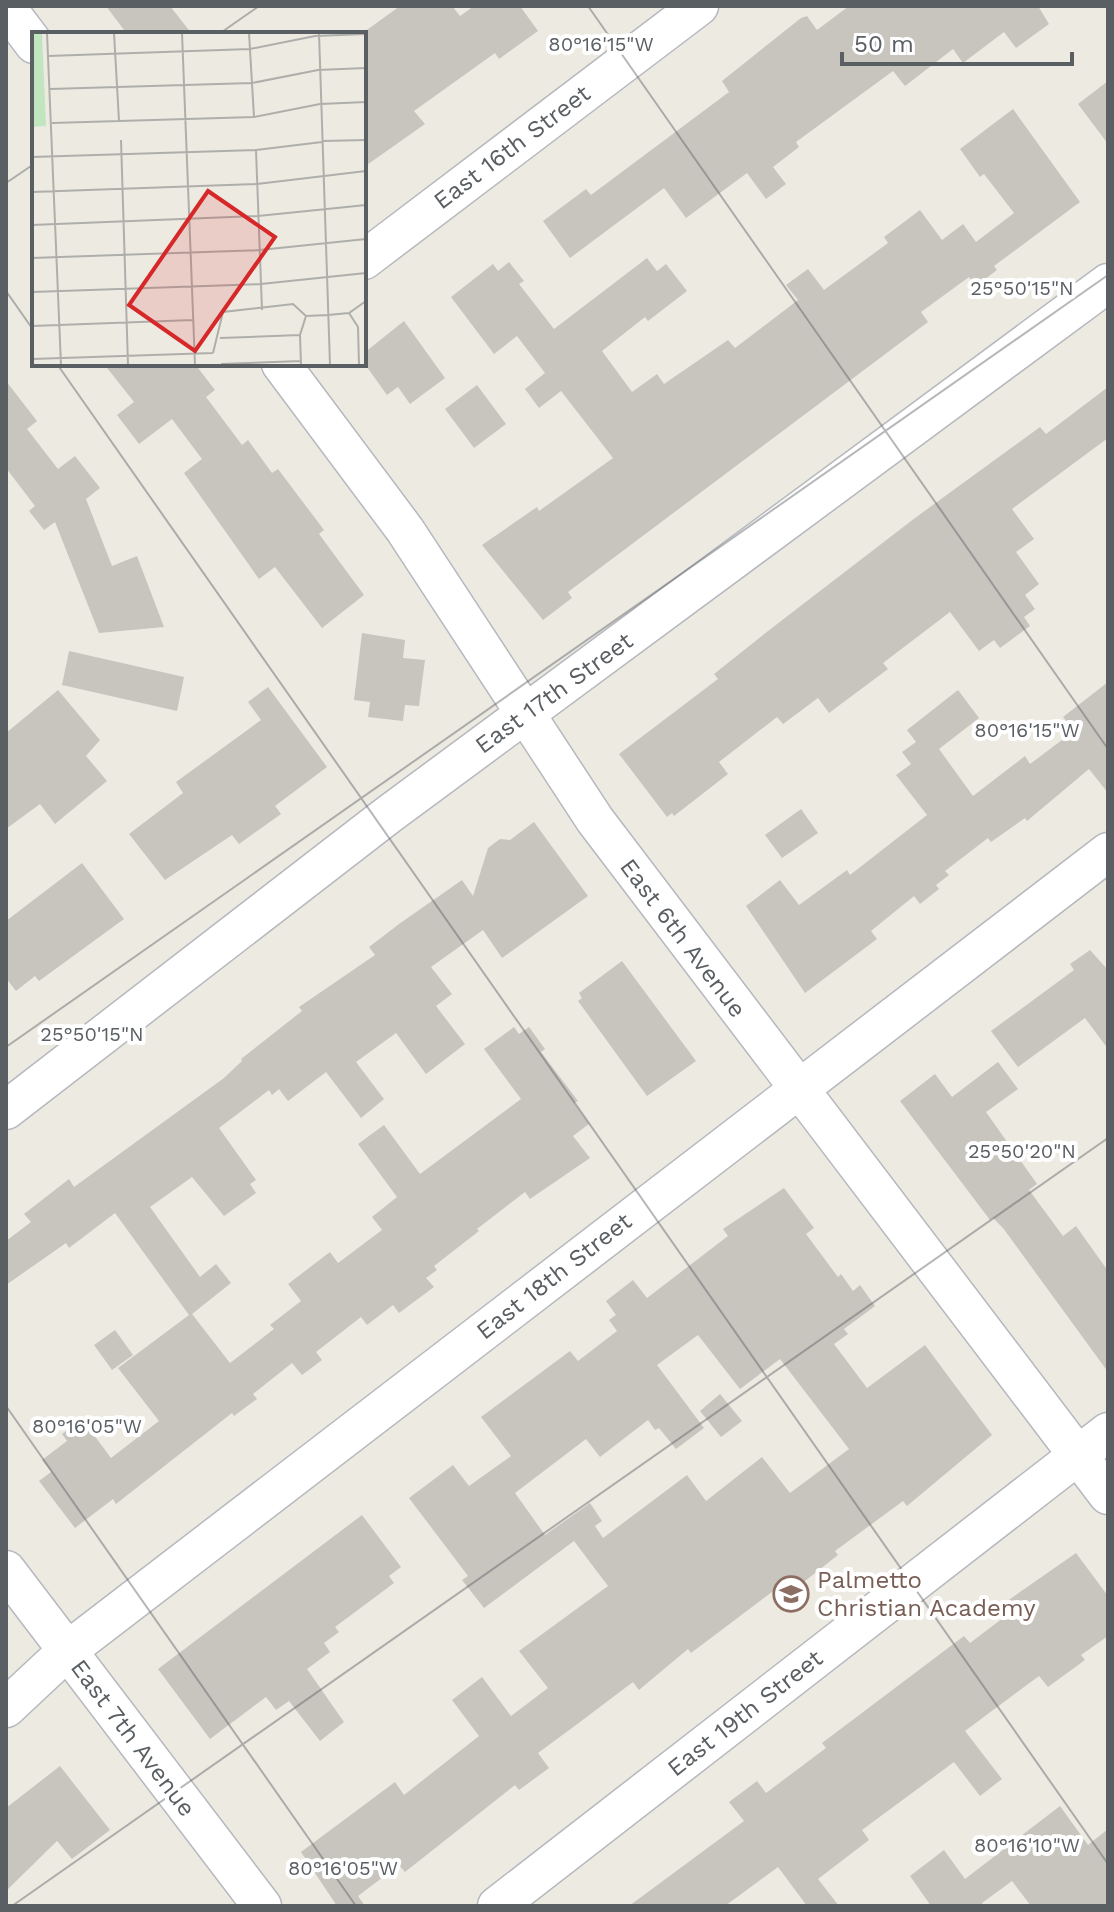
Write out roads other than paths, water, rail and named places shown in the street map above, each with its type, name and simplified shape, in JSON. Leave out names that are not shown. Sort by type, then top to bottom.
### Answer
[{"type":"street","name":"East 16th Street","points":[[366,258],[699,6]]},
{"type":"street","points":[[6,7],[32,41]]},
{"type":"street","name":"East 17th Street","points":[[6,1110],[388,815],[1108,283]]},
{"type":"street","name":"East 6th Avenue","points":[[282,366],[405,530],[528,713],[595,820],[797,1090],[1108,1495]]},
{"type":"street","name":"East 18th Street","points":[[6,1708],[67,1651],[1108,852]]},
{"type":"street","name":"East 19th Street","points":[[497,1906],[1108,1432]]},
{"type":"street","name":"East 7th Avenue","points":[[6,1570],[262,1906]]},
{"type":"place","name":"Palmetto Christian Academy","points":[[791,1594]]}]
